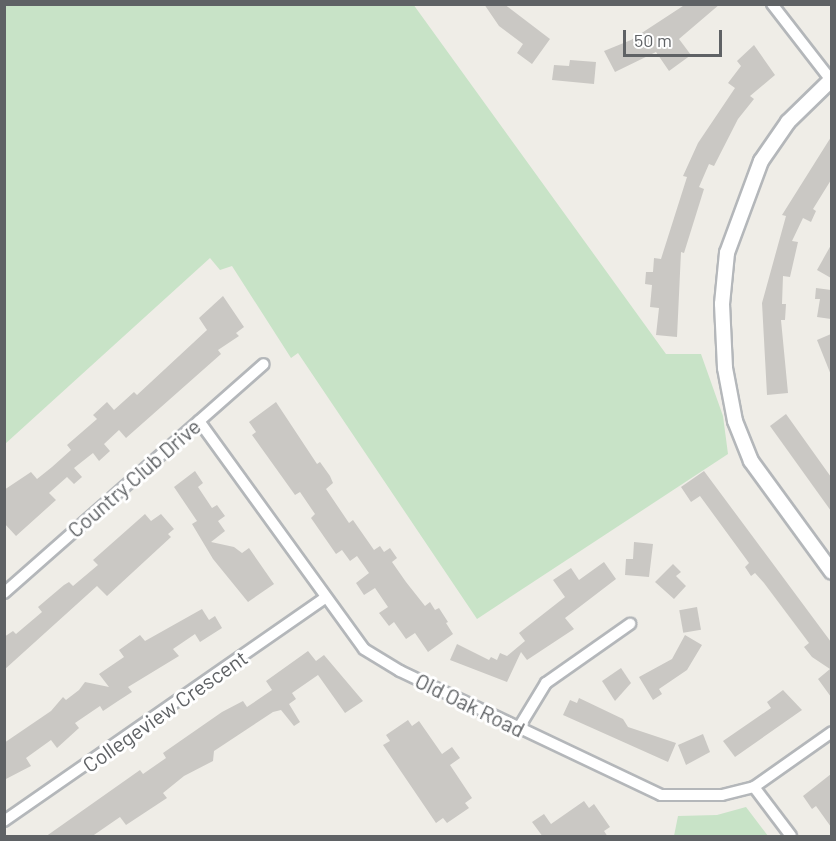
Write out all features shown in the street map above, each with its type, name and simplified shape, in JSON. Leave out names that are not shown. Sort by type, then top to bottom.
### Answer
[{"type":"street","points":[[772,4],[831,80],[788,122],[761,161],[727,253],[723,304],[725,368],[735,422],[751,462],[831,572]]},
{"type":"street","name":"Country Club Drive","points":[[4,593],[264,364]]},
{"type":"street","name":"Old Oak Road","points":[[199,421],[364,649],[400,671],[661,795],[722,795],[754,787],[831,732]]},
{"type":"street","name":"Collegeview Crescent","points":[[4,821],[325,598]]},
{"type":"street","points":[[518,729],[546,683],[630,624]]},
{"type":"street","points":[[754,787],[791,837]]},
{"type":"green space","points":[[413,4],[666,354],[701,354],[723,416],[728,454],[477,619],[298,353],[291,358],[232,266],[220,270],[210,258],[5,444],[5,5]]},
{"type":"green space","points":[[746,807],[768,836],[674,836],[678,816],[717,815]]},
{"type":"building","points":[[484,4],[504,4],[550,39],[532,64],[517,53],[523,44],[499,26]]},
{"type":"building","points":[[686,4],[720,4],[679,39],[691,55],[669,71],[656,52],[615,72],[604,51],[631,40]]},
{"type":"building","points":[[754,45],[775,75],[750,96],[754,99],[738,119],[714,166],[709,164],[699,187],[704,189],[684,253],[681,252],[677,337],[656,335],[659,308],[650,307],[652,285],[645,284],[646,272],[653,272],[654,258],[661,259],[687,177],[683,176],[698,143],[735,88],[728,83],[741,66],[737,61]]},
{"type":"building","points":[[570,60],[596,62],[594,84],[552,80],[554,65],[569,66]]},
{"type":"building","points":[[831,137],[831,180],[813,209],[816,211],[811,222],[803,218],[792,241],[798,242],[790,277],[783,276],[782,304],[786,304],[785,320],[781,320],[788,393],[767,395],[762,303],[786,216],[782,215]]},
{"type":"building","points":[[831,245],[831,278],[817,270]]},
{"type":"building","points":[[816,288],[831,290],[831,319],[817,317],[820,299],[815,299]]},
{"type":"building","points":[[223,296],[244,327],[236,333],[239,336],[218,350],[221,354],[126,438],[119,430],[104,444],[110,451],[99,461],[93,453],[74,468],[82,477],[74,484],[67,477],[49,493],[56,500],[16,536],[4,523],[4,490],[31,472],[37,479],[52,467],[71,450],[67,445],[97,419],[93,415],[107,402],[114,410],[134,392],[137,395],[207,330],[199,318]]},
{"type":"building","points":[[831,334],[831,375],[817,340]]},
{"type":"building","points":[[276,402],[317,464],[320,462],[330,476],[333,483],[326,489],[349,523],[353,520],[374,550],[380,546],[384,552],[390,548],[397,558],[392,562],[406,582],[425,606],[430,602],[435,610],[439,608],[448,622],[446,623],[453,634],[428,652],[415,633],[406,639],[394,622],[389,626],[379,613],[388,607],[375,588],[364,595],[356,583],[369,573],[357,556],[350,561],[342,550],[336,554],[311,518],[315,514],[300,492],[295,495],[252,435],[256,432],[249,422]]},
{"type":"building","points":[[786,414],[831,477],[831,511],[770,426]]},
{"type":"building","points":[[195,471],[203,483],[198,487],[212,508],[217,505],[225,516],[218,521],[225,531],[211,542],[234,547],[242,553],[249,548],[274,584],[248,602],[213,559],[192,524],[197,521],[174,487]]},
{"type":"building","points":[[704,471],[831,642],[831,697],[818,679],[830,669],[812,657],[804,647],[809,643],[764,583],[755,573],[751,576],[745,567],[749,563],[700,496],[691,502],[681,487]]},
{"type":"building","points":[[145,514],[151,521],[161,514],[174,529],[168,534],[171,537],[107,596],[97,586],[4,670],[4,637],[13,631],[16,634],[42,612],[38,607],[64,585],[69,582],[73,586],[98,565],[93,560]]},
{"type":"building","points":[[634,542],[653,544],[649,577],[625,575],[626,559],[633,559]]},
{"type":"building","points":[[604,562],[616,579],[565,618],[574,629],[527,660],[521,652],[507,682],[450,660],[457,644],[489,660],[491,657],[497,660],[500,653],[507,656],[525,641],[519,633],[565,597],[553,580],[571,568],[579,580]]},
{"type":"building","points":[[673,564],[681,572],[676,576],[686,586],[674,599],[655,582]]},
{"type":"building","points":[[697,607],[701,630],[683,633],[679,610]]},
{"type":"building","points":[[202,609],[209,620],[215,616],[222,628],[200,642],[195,634],[173,649],[179,656],[128,687],[132,692],[103,711],[100,706],[75,723],[79,728],[57,748],[51,740],[26,758],[31,766],[4,780],[4,743],[51,711],[63,697],[66,700],[85,682],[109,687],[99,674],[124,657],[119,650],[140,635],[145,641]]},
{"type":"building","points":[[685,635],[702,645],[687,670],[659,689],[662,694],[653,700],[639,677],[672,659]]},
{"type":"building","points":[[308,651],[316,661],[324,655],[363,701],[345,713],[318,675],[292,693],[296,699],[289,704],[300,722],[294,726],[281,710],[273,712],[214,751],[213,761],[184,776],[163,793],[167,798],[126,825],[120,817],[91,837],[45,837],[140,770],[143,774],[166,758],[163,753],[222,712],[243,701],[247,707],[272,690],[266,681]]},
{"type":"building","points":[[621,668],[631,683],[615,701],[602,681]]},
{"type":"building","points":[[783,690],[802,710],[735,757],[723,741],[771,708],[767,702]]},
{"type":"building","points":[[579,698],[623,719],[628,727],[676,743],[668,762],[563,715],[570,700],[577,703]]},
{"type":"building","points":[[408,720],[412,726],[419,721],[442,754],[452,747],[460,758],[450,765],[472,798],[465,803],[469,808],[447,823],[443,818],[436,823],[383,745],[390,741],[386,735]]},
{"type":"building","points":[[703,734],[710,752],[686,765],[678,745]]},
{"type":"building","points":[[831,774],[831,827],[816,806],[812,809],[803,796]]},
{"type":"building","points":[[584,801],[589,808],[594,804],[610,827],[604,831],[608,837],[543,837],[532,822],[544,814],[551,824]]}]
